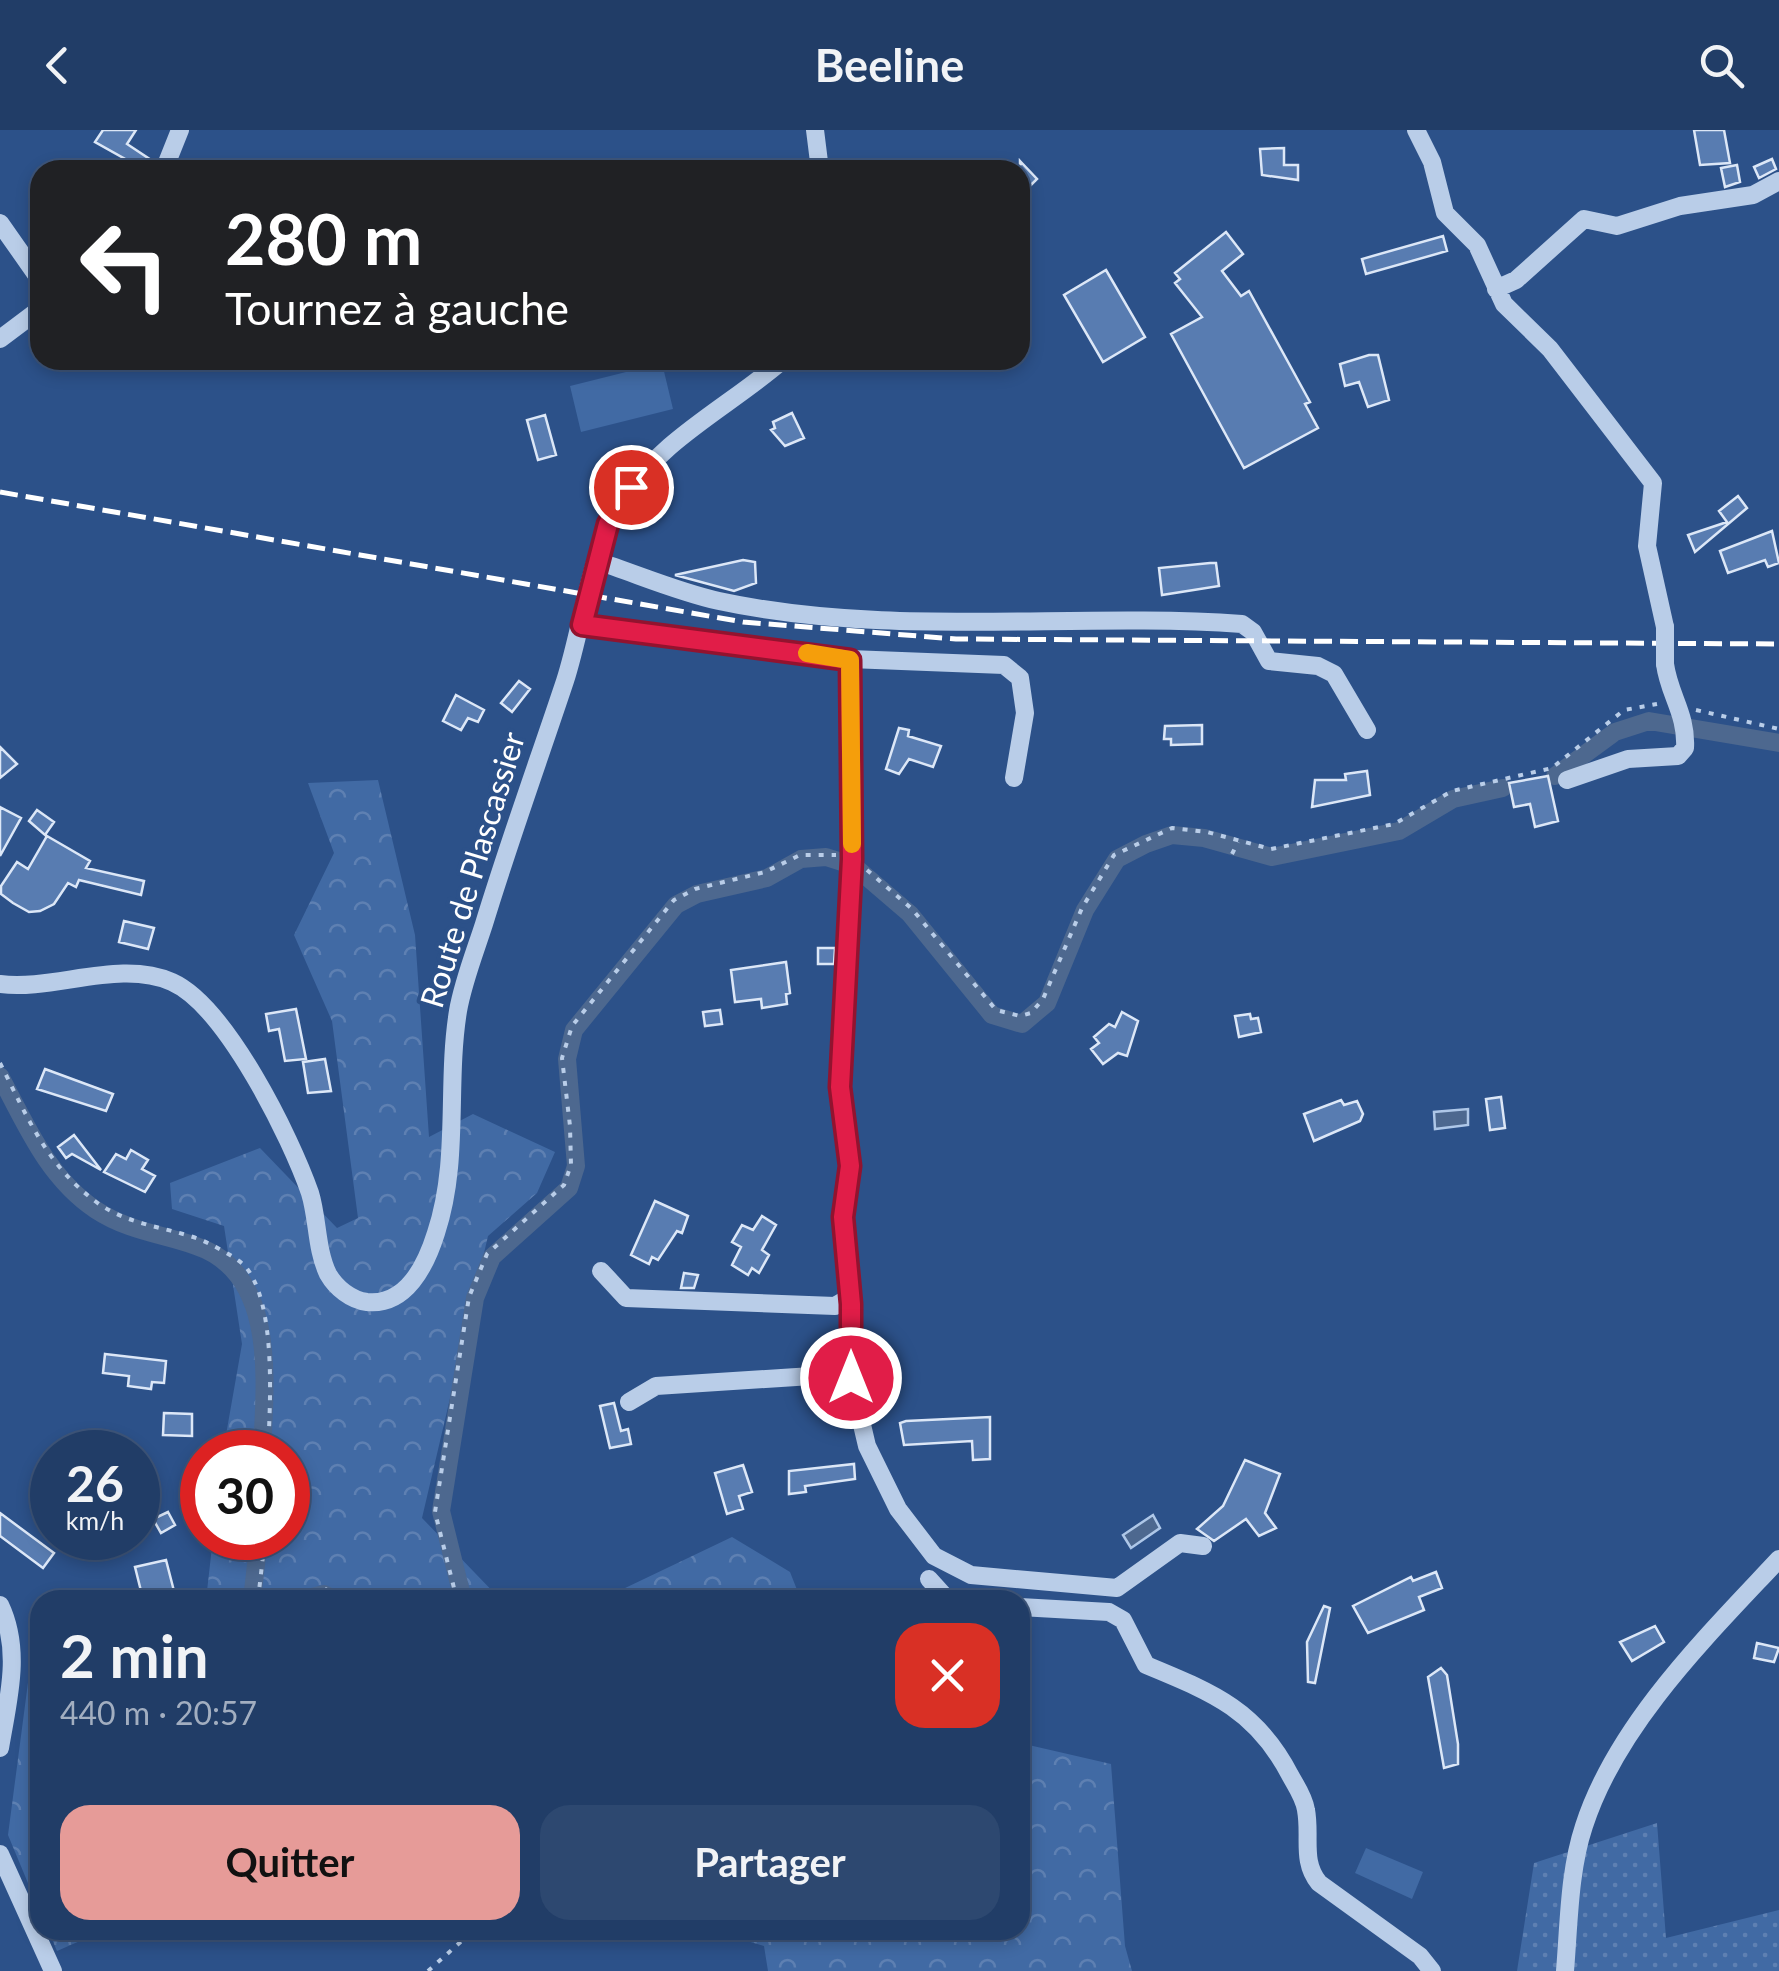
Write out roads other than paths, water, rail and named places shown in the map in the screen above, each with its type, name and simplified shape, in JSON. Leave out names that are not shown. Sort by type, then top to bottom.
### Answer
[{"type":"street","points":[[168,160],[180,130]]},
{"type":"street","points":[[815,130],[819,160]]},
{"type":"street","points":[[1416,130],[1432,162],[1445,213],[1476,245],[1496,288],[1653,483],[1646,546],[1666,627],[1668,685],[1684,720],[1685,748],[1678,756],[1628,759],[1567,780]]},
{"type":"street","points":[[1496,288],[1516,280],[1584,218],[1618,226],[1680,206],[1753,195],[1779,181]]},
{"type":"street","points":[[0,223],[30,266]]},
{"type":"street","points":[[0,340],[30,317]]},
{"type":"street","name":"Route de Plascassier","points":[[0,984],[24,987],[142,975],[172,982],[209,1008],[238,1047],[310,1194],[329,1275],[349,1296],[369,1302],[398,1297],[416,1277],[436,1234],[454,1116],[459,1006],[582,625],[608,524],[642,473],[672,444],[771,370]]},
{"type":"street","points":[[597,561],[717,600],[778,610],[955,621],[1242,624],[1253,632],[1268,661],[1318,666],[1334,674],[1367,730]]},
{"type":"street","points":[[582,625],[850,660],[1004,665],[1020,678],[1025,713],[1014,778]]},
{"type":"street","points":[[850,660],[852,859],[840,1087],[850,1166],[843,1217],[851,1370],[868,1446],[898,1509],[934,1556],[971,1575],[1117,1588],[1180,1544],[1203,1546]]},
{"type":"street","points":[[601,1271],[626,1298],[658,1302],[835,1306],[850,1297]]},
{"type":"street","points":[[630,1402],[656,1386],[827,1376],[851,1370]]},
{"type":"street","points":[[1565,1971],[1577,1855],[1595,1794],[1653,1706],[1779,1559]]},
{"type":"street","points":[[929,1579],[939,1590]]},
{"type":"street","points":[[0,1606],[9,1628],[13,1664],[0,1748]]},
{"type":"street","points":[[1030,1608],[1110,1612],[1123,1620],[1146,1665],[1218,1695],[1250,1718],[1283,1761],[1305,1803],[1309,1827],[1307,1868],[1320,1883],[1420,1956],[1432,1971]]},
{"type":"street","points":[[0,1854],[30,1920]]},
{"type":"street","points":[[39,1940],[53,1971]]},
{"type":"waterway","points":[[1555,776],[1615,732],[1649,721],[1779,743]]},
{"type":"waterway","points":[[854,866],[910,914],[992,1015],[1022,1024],[1047,1003],[1085,910],[1117,859],[1146,844],[1172,835],[1204,838],[1272,857],[1399,831],[1453,799],[1503,788]]},
{"type":"waterway","points":[[461,1590],[441,1511],[475,1298],[492,1257],[569,1188],[576,1166],[567,1059],[574,1030],[676,905],[697,894],[767,878],[801,859],[826,857],[848,864]]},
{"type":"waterway","points":[[0,1076],[51,1166],[79,1197],[120,1223],[196,1246],[223,1260],[241,1280],[254,1305],[261,1334],[263,1430]]},
{"type":"waterway","points":[[253,1590],[257,1560]]},
{"type":"railway","points":[[0,492],[743,622],[956,639],[1779,644]]}]
